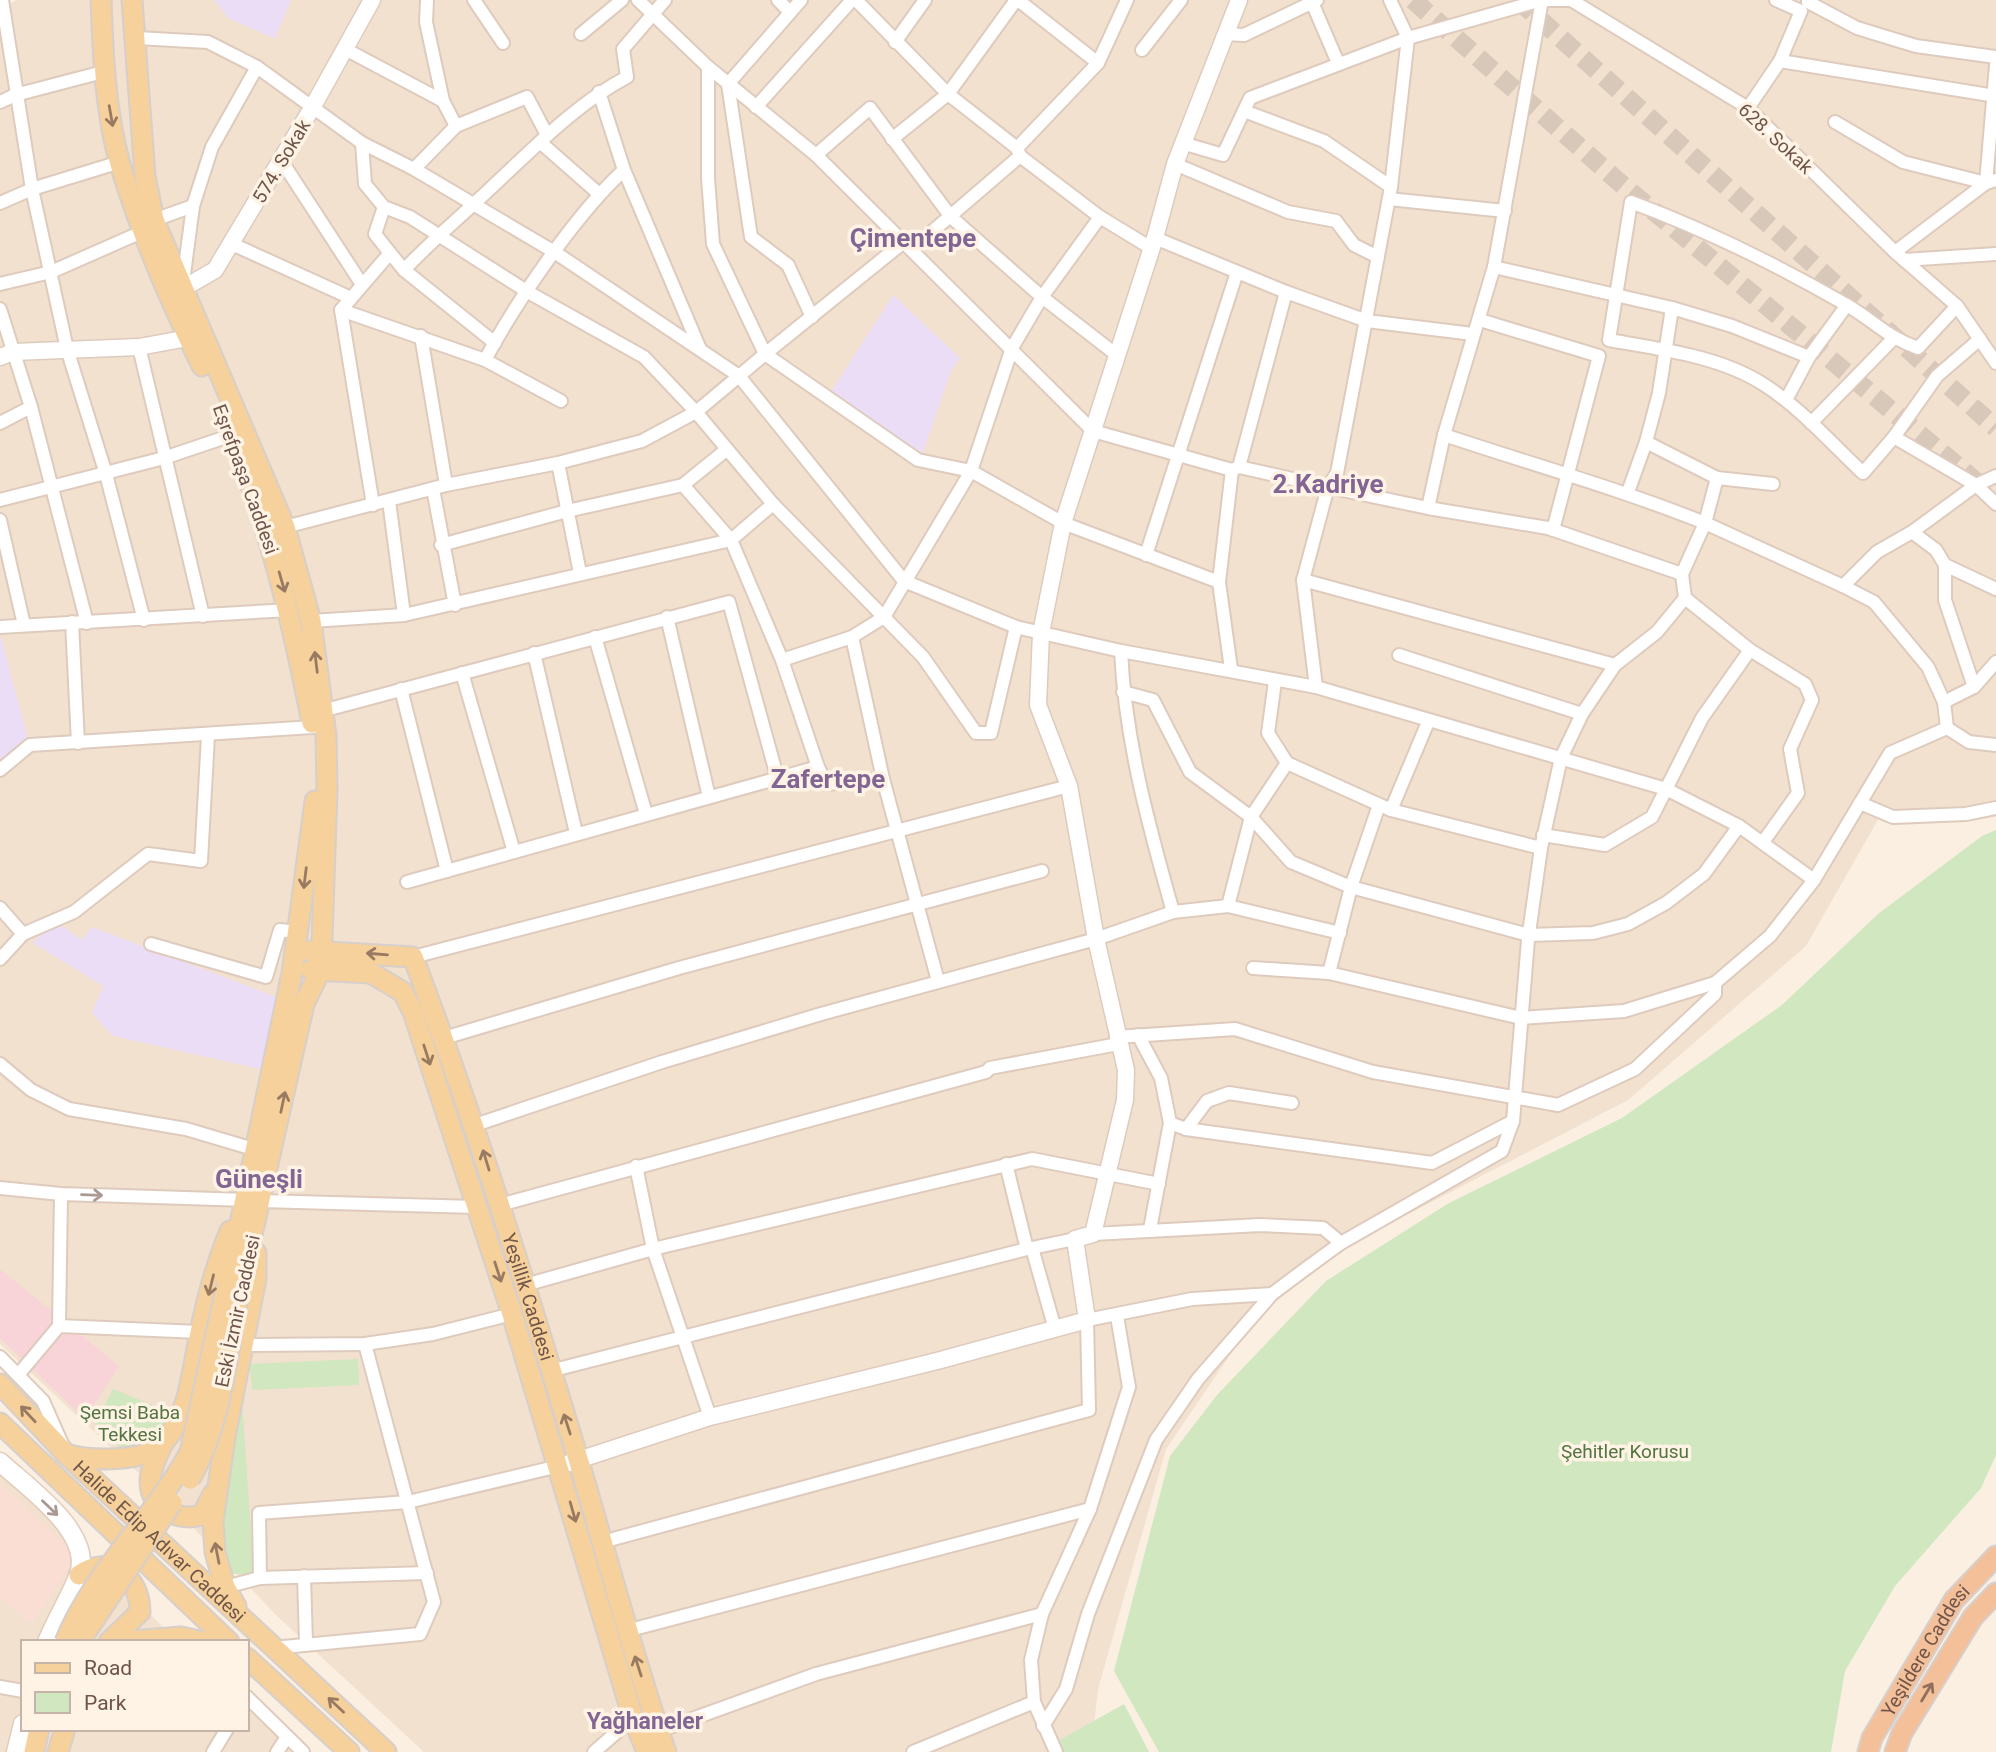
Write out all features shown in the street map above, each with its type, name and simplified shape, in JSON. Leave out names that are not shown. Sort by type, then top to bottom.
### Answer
[{"type":"highway","points":[[1954,1600],[1996,1548]]},
{"type":"highway","name":"Yeşildere Caddesi","points":[[1868,1752],[1872,1738],[1954,1600],[1996,1556]]},
{"type":"highway","name":"Yeşildere Caddesi","points":[[1895,1752],[1902,1733],[1973,1617],[1996,1593]]},
{"type":"main road","name":"Eşrefpaşa Caddesi","points":[[101,0],[103,72],[120,162],[149,225],[173,288],[188,338],[232,435],[269,537],[317,719],[327,789],[322,960]]},
{"type":"main road","name":"Eşrefpaşa Caddesi","points":[[132,0],[149,225]]},
{"type":"main road","name":"Eşrefpaşa Caddesi","points":[[173,288],[285,527],[311,621],[317,719],[317,784],[292,973]]},
{"type":"main road","name":"Yeşillik Caddesi","points":[[296,942],[322,960],[371,973],[403,992],[413,1012],[512,1314],[634,1718],[647,1752]]},
{"type":"main road","name":"Yeşillik Caddesi","points":[[292,973],[322,960],[413,957],[475,1125],[579,1461],[626,1631],[666,1752]]},
{"type":"main road","name":"Eski İzmir Caddesi","points":[[66,1640],[99,1583],[178,1474],[190,1452],[255,1206],[304,1004],[322,960]]},
{"type":"main road","name":"Eski İzmir Caddesi","points":[[255,1206],[257,1150],[292,973]]},
{"type":"main road","points":[[219,1479],[202,1515],[191,1518],[173,1516],[156,1502],[150,1491],[149,1479],[162,1446],[178,1421],[189,1391],[217,1264],[255,1206]]},
{"type":"main road","points":[[241,1616],[225,1587],[215,1552],[213,1522],[256,1279],[255,1206]]},
{"type":"main road","name":"Eski İzmir Caddesi","points":[[80,1640],[203,1456],[212,1428],[233,1286]]},
{"type":"main road","name":"Halide Edip Adıvar Caddesi","points":[[0,1384],[90,1477],[386,1752]]},
{"type":"main road","name":"Halide Edip Adıvar Caddesi","points":[[4,1429],[227,1640]]},
{"type":"main road","points":[[86,1506],[83,1486],[90,1477],[162,1446]]},
{"type":"main road","points":[[66,1454],[96,1459],[136,1457]]},
{"type":"main road","points":[[0,1462],[76,1537],[82,1553],[79,1575],[48,1640]]},
{"type":"main road","points":[[110,1640],[166,1584],[172,1572],[171,1552]]},
{"type":"main road","points":[[79,1575],[92,1567],[114,1568],[136,1587],[140,1612]]},
{"type":"main road","points":[[139,1640],[171,1637],[190,1640]]},
{"type":"main road","points":[[248,1659],[349,1752]]},
{"type":"main road","points":[[634,1718],[647,1721],[659,1731]]},
{"type":"main road","points":[[16,1752],[21,1731]]},
{"type":"main road","points":[[34,1752],[39,1731]]},
{"type":"main road","points":[[50,1752],[54,1731]]},
{"type":"main road","points":[[58,1752],[64,1731]]},
{"type":"street","points":[[2,0],[32,189],[67,349],[106,474],[144,620]]},
{"type":"street","name":"574. Sokak","points":[[173,288],[215,270],[312,108],[372,0]]},
{"type":"street","points":[[427,0],[426,22],[443,102],[456,126]]},
{"type":"street","points":[[581,34],[622,0]]},
{"type":"street","points":[[638,0],[708,67],[816,155],[1093,431],[1178,456],[1236,469],[1552,530],[1682,574]]},
{"type":"street","points":[[404,270],[436,236],[544,138],[599,92],[627,77],[623,49],[665,0]]},
{"type":"street","points":[[778,0],[789,11]]},
{"type":"street","points":[[801,0],[728,83],[733,134],[751,237],[788,265],[812,317]]},
{"type":"street","points":[[755,107],[854,0],[948,94],[1100,218],[1153,243],[1367,321],[1473,334]]},
{"type":"street","points":[[895,42],[925,0]]},
{"type":"street","points":[[892,139],[948,94],[1017,0],[1098,63]]},
{"type":"street","points":[[285,527],[446,485],[558,463],[642,441],[696,412],[812,317],[951,217],[1018,152],[1098,63],[1127,0]]},
{"type":"street","points":[[1142,50],[1181,0]]},
{"type":"street","points":[[1093,1234],[1125,1100],[1126,1070],[1117,1041],[1096,939],[1069,786],[1038,705],[1041,633],[1063,523],[1118,356],[1175,164],[1239,0]]},
{"type":"street","points":[[1316,687],[1303,580],[1328,487],[1337,473],[1390,193],[1408,38],[1390,0]]},
{"type":"street","points":[[1182,143],[1223,155],[1250,98],[1408,38],[1542,1],[1571,0]]},
{"type":"street","name":"628. Sokak","points":[[1571,0],[1748,108],[1899,256],[1957,306],[1996,363]]},
{"type":"street","points":[[1776,0],[1806,4],[1857,28],[1916,46],[1996,57]]},
{"type":"street","points":[[477,1],[503,43]]},
{"type":"street","points":[[1225,34],[1244,35],[1313,1],[1338,63]]},
{"type":"street","points":[[1428,508],[1444,435],[1494,267],[1542,1]]},
{"type":"street","points":[[1748,108],[1780,61],[1806,4]]},
{"type":"street","points":[[136,38],[208,42],[257,67],[362,142],[414,169],[556,253],[739,376],[904,581],[1016,627],[1121,651],[1231,669],[1275,681],[1316,687],[1428,722],[1666,789],[1740,826],[1814,880]]},
{"type":"street","points":[[345,48],[443,102]]},
{"type":"street","points":[[1780,61],[1994,95]]},
{"type":"street","points":[[1899,256],[1991,182],[1996,65]]},
{"type":"street","points":[[173,288],[193,205],[212,147],[257,67]]},
{"type":"street","points":[[708,67],[708,178],[713,244],[765,354],[918,460],[971,471],[1063,523],[1219,582]]},
{"type":"street","points":[[0,102],[15,95],[103,72]]},
{"type":"street","points":[[599,92],[624,170],[700,349]]},
{"type":"street","points":[[414,169],[456,126],[527,97],[544,138],[598,193]]},
{"type":"street","points":[[816,155],[870,108],[951,217],[1042,297],[1118,356]]},
{"type":"street","points":[[1244,111],[1324,141],[1390,193],[1505,211]]},
{"type":"street","points":[[1835,122],[1903,162],[1991,182]]},
{"type":"street","points":[[362,142],[365,184],[384,207],[410,217],[528,292],[644,357],[696,412],[773,503],[923,657],[976,733],[991,733],[1016,627]]},
{"type":"street","points":[[281,160],[361,283]]},
{"type":"street","points":[[0,203],[32,189],[120,162]]},
{"type":"street","points":[[1175,164],[1288,212],[1336,221],[1354,245],[1378,257]]},
{"type":"street","points":[[485,360],[528,292],[598,193],[624,170]]},
{"type":"street","points":[[1552,530],[1599,356],[1609,340],[1631,202],[1668,216],[1847,305],[1893,339],[1918,348],[1957,306]]},
{"type":"street","points":[[0,285],[51,272],[193,205]]},
{"type":"street","points":[[384,207],[375,234],[390,253],[404,270],[495,343]]},
{"type":"street","points":[[782,660],[852,637],[884,617],[971,471],[1012,348],[1042,297],[1100,218]]},
{"type":"street","points":[[232,244],[351,298]]},
{"type":"street","points":[[373,505],[341,310],[361,283],[390,253]]},
{"type":"street","points":[[1899,256],[1996,254]]},
{"type":"street","points":[[1494,267],[1672,308],[1732,326],[1809,357]]},
{"type":"street","points":[[1146,555],[1237,272]]},
{"type":"street","points":[[1231,669],[1219,582],[1236,469],[1286,292]]},
{"type":"street","points":[[1786,400],[1809,357],[1847,305]]},
{"type":"street","points":[[1628,492],[1646,442],[1667,350],[1672,308]]},
{"type":"street","points":[[0,309],[6,354],[31,407],[88,623]]},
{"type":"street","points":[[341,310],[485,360],[561,401]]},
{"type":"street","points":[[1480,320],[1599,356]]},
{"type":"street","points":[[421,336],[446,485]]},
{"type":"street","points":[[6,354],[139,347],[188,338]]},
{"type":"street","points":[[1811,423],[1893,339]]},
{"type":"street","points":[[1609,340],[1708,360],[1760,382],[1786,400],[1863,473],[1894,437],[1937,376],[1980,339]]},
{"type":"street","points":[[139,347],[203,616]]},
{"type":"street","points":[[0,423],[31,407]]},
{"type":"street","points":[[0,500],[164,458],[232,435]]},
{"type":"street","points":[[1444,435],[1567,476],[1628,492],[1705,523],[1874,602],[1928,667],[1944,702],[1947,728]]},
{"type":"street","points":[[1894,437],[1976,485],[1996,504]]},
{"type":"street","points":[[1646,442],[1717,478],[1773,484]]},
{"type":"street","points":[[441,545],[567,511],[683,485],[726,450]]},
{"type":"street","points":[[558,463],[579,573]]},
{"type":"street","points":[[1843,586],[1877,552],[1912,532],[1976,485],[1996,476]]},
{"type":"street","points":[[1717,478],[1705,523],[1682,574],[1685,598],[1750,650],[1805,684],[1812,700],[1790,749],[1798,793],[1763,842]]},
{"type":"street","points":[[683,485],[732,540],[782,660],[818,767],[827,785],[883,779]]},
{"type":"street","points":[[433,489],[441,545],[455,605]]},
{"type":"street","points":[[389,501],[404,615]]},
{"type":"street","points":[[311,621],[404,615],[732,540],[773,503]]},
{"type":"street","points":[[0,520],[24,625]]},
{"type":"street","points":[[1912,532],[1937,550],[1945,565],[1945,600],[1974,687]]},
{"type":"street","points":[[1945,565],[1996,589]]},
{"type":"street","points":[[1303,580],[1615,665]]},
{"type":"street","points":[[1043,1726],[1066,1689],[1088,1614],[1156,1440],[1198,1379],[1272,1294],[1341,1243],[1502,1151],[1513,1121],[1529,935],[1542,842],[1561,758],[1582,714],[1615,665],[1657,632],[1685,598]]},
{"type":"street","points":[[0,770],[30,745],[208,736],[317,719],[401,689],[667,617],[729,603],[778,780]]},
{"type":"street","points":[[0,627],[290,610]]},
{"type":"street","points":[[667,617],[709,797]]},
{"type":"street","points":[[72,622],[78,743]]},
{"type":"street","points":[[595,637],[646,814]]},
{"type":"street","points":[[852,637],[883,779],[938,981]]},
{"type":"street","points":[[1275,681],[1268,733],[1287,763],[1385,808],[1542,842],[1605,845],[1651,817],[1702,718],[1750,650]]},
{"type":"street","points":[[1121,651],[1123,692],[1146,819],[1172,912]]},
{"type":"street","points":[[534,653],[576,833]]},
{"type":"street","points":[[1399,655],[1582,714]]},
{"type":"street","points":[[1944,702],[1974,687],[1996,662]]},
{"type":"street","points":[[462,673],[514,852]]},
{"type":"street","points":[[401,689],[447,871]]},
{"type":"street","points":[[1123,692],[1153,700],[1190,772],[1251,817],[1291,862],[1351,887],[1529,935],[1593,933],[1628,924],[1666,904],[1704,874],[1740,826]]},
{"type":"street","points":[[1329,973],[1351,887],[1385,808],[1428,722]]},
{"type":"street","points":[[1947,728],[1969,742],[1996,746]]},
{"type":"street","points":[[1254,968],[1329,973],[1521,1018],[1624,1011],[1715,983],[1770,936],[1814,880],[1890,753],[1947,728]]},
{"type":"street","points":[[0,959],[23,934],[74,912],[148,854],[201,861],[208,736]]},
{"type":"street","points":[[1228,906],[1251,817],[1287,763]]},
{"type":"street","points":[[407,882],[818,767]]},
{"type":"street","points":[[413,957],[1069,786]]},
{"type":"street","points":[[1860,803],[1894,817],[1966,814],[1996,808]]},
{"type":"street","points":[[444,1038],[678,968],[1042,871]]},
{"type":"street","points":[[475,1125],[662,1062],[938,981],[1096,939],[1172,912],[1228,906],[1340,933]]},
{"type":"street","points":[[0,908],[23,934]]},
{"type":"street","points":[[151,944],[267,977],[280,930],[296,942]]},
{"type":"street","points":[[500,1205],[986,1072],[990,1068],[1138,1035],[1235,1029],[1373,1072],[1558,1105],[1635,1069],[1715,995],[1715,983]]},
{"type":"street","points":[[1138,1035],[1161,1078],[1170,1123],[1150,1229]]},
{"type":"street","points":[[0,1064],[31,1090],[69,1109],[186,1129],[257,1150]]},
{"type":"street","points":[[1186,1129],[1207,1101],[1229,1093],[1292,1102]]},
{"type":"street","points":[[1170,1123],[1186,1129],[1432,1163],[1513,1121]]},
{"type":"street","points":[[525,1285],[653,1249],[1032,1159],[1159,1184]]},
{"type":"street","points":[[1006,1164],[1055,1329]]},
{"type":"street","points":[[636,1166],[653,1249],[710,1417]]},
{"type":"street","points":[[0,1188],[255,1206],[476,1207]]},
{"type":"street","points":[[18,1375],[59,1326],[61,1194]]},
{"type":"street","points":[[550,1371],[1093,1234],[1260,1225],[1323,1228],[1341,1243]]},
{"type":"street","points":[[602,1542],[1089,1410],[1087,1320],[1074,1239]]},
{"type":"street","points":[[260,1578],[259,1513],[408,1502],[579,1461],[710,1417],[1087,1320],[1192,1299],[1272,1294]]},
{"type":"street","points":[[244,1345],[365,1344],[433,1334],[512,1314]]},
{"type":"street","points":[[1056,1752],[1034,1702],[1031,1660],[1042,1614],[1090,1509],[1129,1387],[1117,1316]]},
{"type":"street","points":[[59,1326],[200,1332]]},
{"type":"street","points":[[273,1648],[420,1634],[434,1602],[365,1344]]},
{"type":"street","points":[[0,1357],[43,1401],[66,1454]]},
{"type":"street","points":[[626,1631],[1090,1509]]},
{"type":"street","points":[[225,1587],[260,1578],[427,1573]]},
{"type":"street","points":[[304,1576],[306,1643]]},
{"type":"street","points":[[659,1731],[816,1674],[1042,1614]]},
{"type":"street","points":[[0,1686],[21,1691]]},
{"type":"street","points":[[248,1698],[303,1752]]},
{"type":"street","points":[[913,1752],[931,1749],[1034,1702]]},
{"type":"street","points":[[594,1752],[634,1718]]},
{"type":"street","points":[[213,1752],[226,1731]]},
{"type":"street","points":[[277,1752],[287,1737]]},
{"type":"shaded area","points":[[16,0],[1996,0],[1996,806],[1880,816],[1806,946],[1628,1100],[1281,1280],[1166,1449],[1098,1689],[1091,1752],[424,1752],[276,1615],[160,1493],[0,1344],[0,10]]},
{"type":"shaded area","points":[[214,0],[291,0],[275,39],[228,18]]},
{"type":"shaded area","points":[[893,295],[960,358],[951,371],[923,453],[829,395]]},
{"type":"shaded area","points":[[0,638],[28,740],[0,762]]},
{"type":"shaded area","points":[[54,920],[81,940],[92,927],[279,998],[260,1069],[113,1036],[92,1013],[103,986],[33,943]]},
{"type":"shaded area","points":[[0,1269],[119,1366],[85,1419],[0,1338]]},
{"type":"shaded area","points":[[0,1472],[177,1640],[21,1640],[21,1731],[248,1731],[248,1708],[294,1752],[0,1752]]},
{"type":"shaded area","points":[[0,1482],[73,1552],[68,1570],[32,1624],[0,1598]]},
{"type":"green space","name":"Şehitler Korusu","points":[[1996,830],[1996,1455],[1981,1488],[1895,1586],[1845,1671],[1831,1752],[1159,1752],[1114,1671],[1170,1456],[1217,1395],[1326,1281],[1449,1203],[1622,1118],[1782,1005],[1878,914],[1982,836]]},
{"type":"green space","points":[[358,1359],[359,1385],[252,1390],[250,1364]]},
{"type":"green space","name":"Şemsi Baba Tekkesi","points":[[113,1389],[172,1413],[153,1446],[121,1449],[95,1424]]},
{"type":"green space","points":[[236,1400],[242,1401],[254,1574],[229,1574],[222,1510]]},
{"type":"green space","points":[[1124,1704],[1149,1752],[1063,1752],[1058,1741]]},
{"type":"tunnel","points":[[1413,0],[1619,182],[1979,484]]},
{"type":"tunnel","points":[[1518,0],[1996,428]]},
{"type":"district","name":"Çimentepe","points":[[913,238]]},
{"type":"district","name":"2.Kadriye","points":[[1328,484]]},
{"type":"district","name":"Zafertepe","points":[[828,779]]},
{"type":"district","name":"Güneşli","points":[[259,1179]]},
{"type":"district","name":"Yağhaneler","points":[[645,1721]]}]
